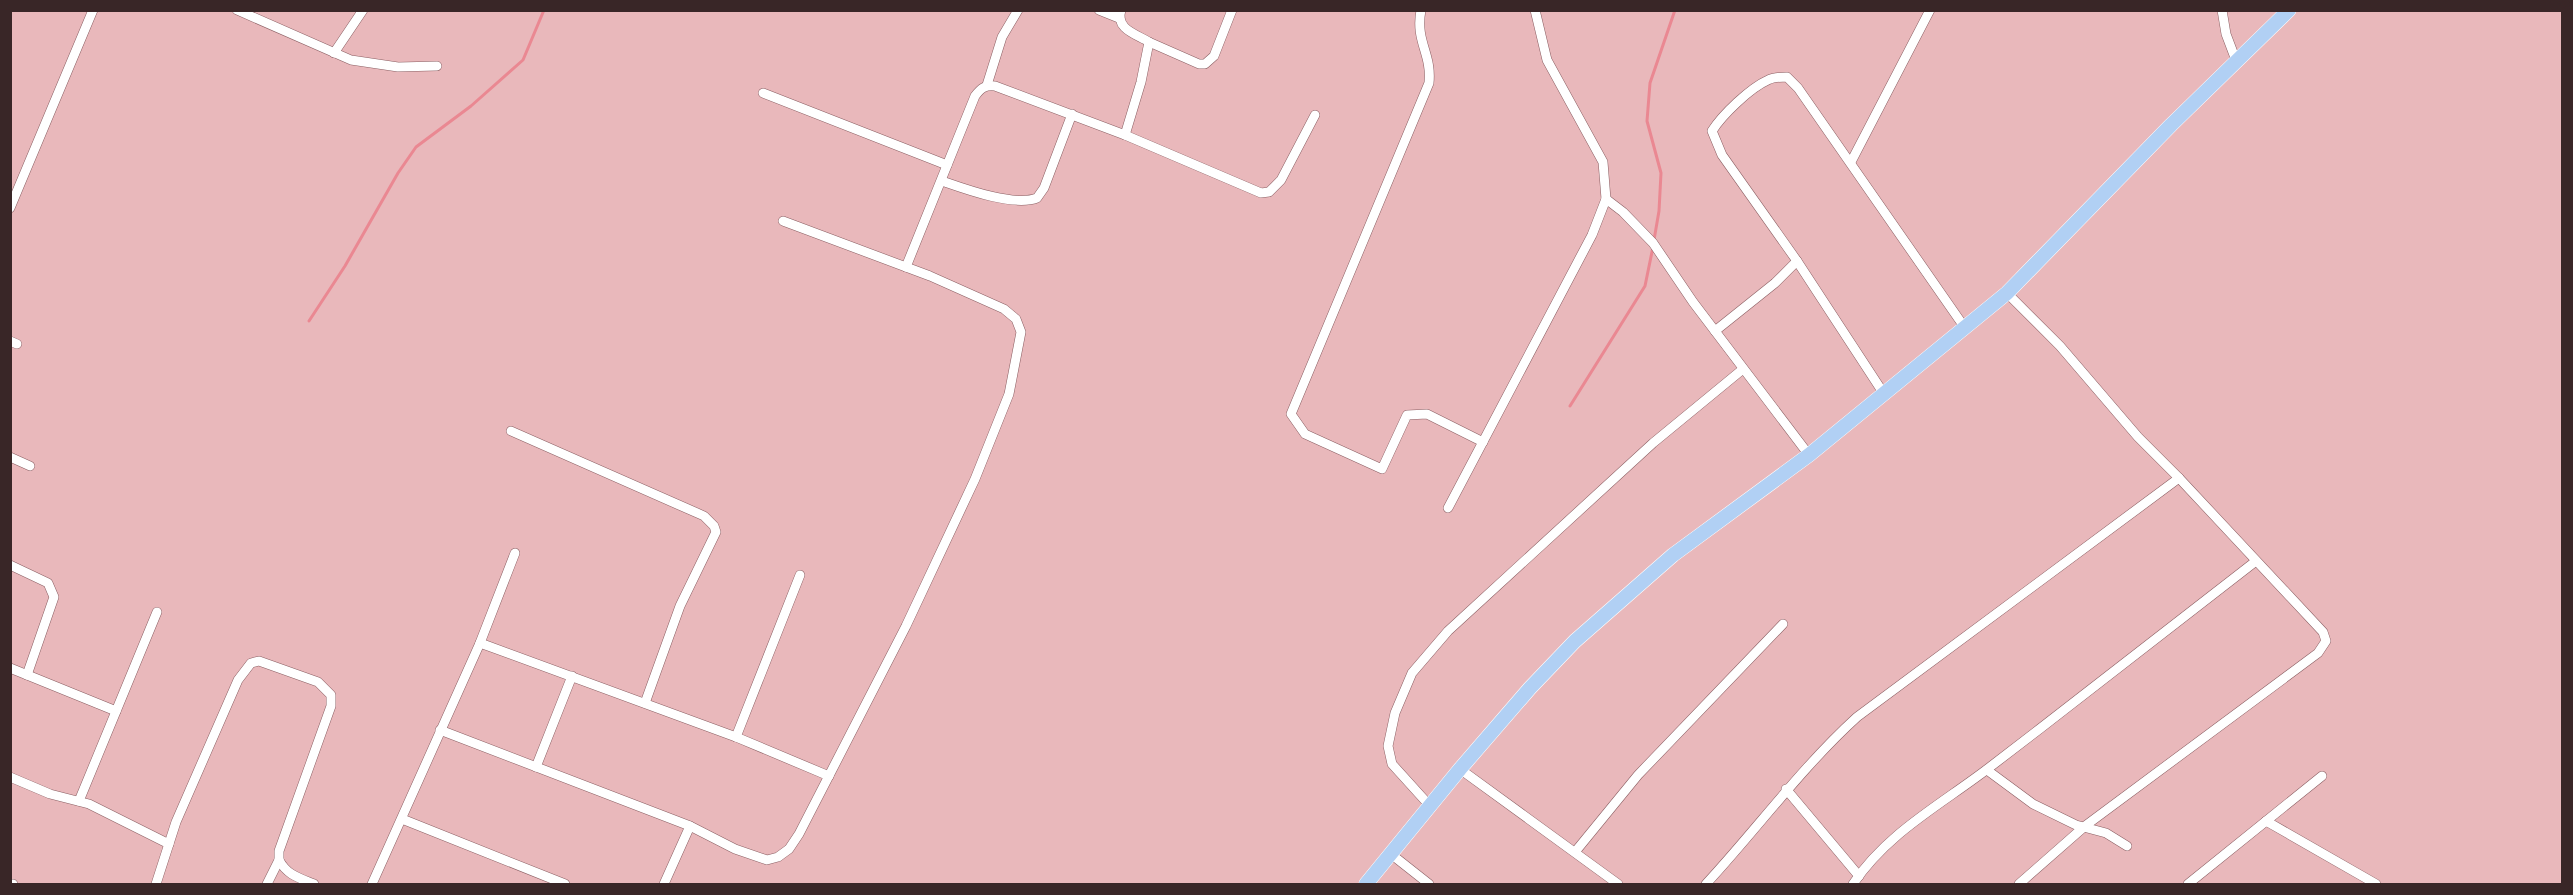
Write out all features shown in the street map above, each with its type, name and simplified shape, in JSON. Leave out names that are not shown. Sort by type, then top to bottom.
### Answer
[{"type":"main road","points":[[1366,885],[1460,769],[1530,688],[1575,641],[1673,555],[1809,455],[2007,293],[2171,125],[2289,10]]},
{"type":"street","points":[[10,208],[93,10]]},
{"type":"street","points":[[237,10],[351,60],[398,68],[437,66]]},
{"type":"street","points":[[334,53],[363,10]]},
{"type":"street","points":[[987,85],[1002,38],[1018,10]]},
{"type":"street","points":[[1099,10],[1120,14],[1123,27],[1149,42],[1199,64],[1205,64],[1214,56],[1232,10]]},
{"type":"street","points":[[1421,10],[1418,28],[1431,66],[1429,83],[1292,414],[1305,434],[1382,469],[1407,415],[1427,414],[1483,442]]},
{"type":"street","points":[[1448,508],[1592,235],[1606,199],[1603,162],[1547,60],[1535,10]]},
{"type":"street","points":[[1851,162],[1930,10]]},
{"type":"street","points":[[2223,10],[2228,43],[2237,63]]},
{"type":"street","points":[[1125,135],[1141,82],[1149,42]]},
{"type":"street","points":[[1884,394],[1797,261],[1722,155],[1712,131],[1722,116],[1768,79],[1786,77],[1804,96],[1965,328]]},
{"type":"street","points":[[906,267],[975,96],[987,85],[1072,114],[1261,193],[1269,192],[1281,180],[1315,115]]},
{"type":"street","points":[[763,93],[947,165]]},
{"type":"street","points":[[942,181],[989,195],[1013,199],[1037,198],[1044,188],[1072,114]]},
{"type":"street","points":[[1606,199],[1623,212],[1653,243],[1715,331],[1809,455]]},
{"type":"street","points":[[440,730],[690,826],[735,849],[767,860],[778,857],[789,849],[799,834],[906,626],[975,479],[1009,394],[1021,332],[1016,319],[1004,309],[906,267],[783,221]]},
{"type":"street","points":[[1715,331],[1775,283],[1797,261]]},
{"type":"street","points":[[2007,293],[2060,346],[2138,437],[2323,632],[2326,641],[2318,653],[2085,826],[2019,885]]},
{"type":"street","points":[[1430,806],[1392,764],[1388,746],[1395,713],[1412,673],[1448,631],[1644,451],[1743,369]]},
{"type":"street","points":[[511,431],[704,516],[714,525],[716,532],[680,606],[645,703]]},
{"type":"street","points":[[10,457],[30,466]]},
{"type":"street","points":[[1706,885],[1786,789],[1827,744],[1857,717],[2179,478]]},
{"type":"street","points":[[372,885],[480,643],[515,553]]},
{"type":"street","points":[[1853,885],[1902,831],[1924,812],[1987,770],[2256,561]]},
{"type":"street","points":[[10,565],[48,583],[54,597],[27,675]]},
{"type":"street","points":[[736,737],[800,575]]},
{"type":"street","points":[[79,801],[157,612]]},
{"type":"street","points":[[1575,852],[1638,775],[1783,624]]},
{"type":"street","points":[[480,643],[736,737],[829,776]]},
{"type":"street","points":[[156,885],[176,822],[238,680],[251,663],[259,661],[318,682],[331,695],[331,706],[279,851],[279,860],[267,885]]},
{"type":"street","points":[[10,668],[116,711]]},
{"type":"street","points":[[536,767],[572,676]]},
{"type":"street","points":[[1460,769],[1618,885]]},
{"type":"street","points":[[1987,770],[2033,804],[2076,825],[2106,833],[2127,846]]},
{"type":"street","points":[[2188,885],[2322,776]]},
{"type":"street","points":[[10,777],[50,794],[79,801],[169,844]]},
{"type":"street","points":[[1786,789],[1859,876]]},
{"type":"street","points":[[402,819],[565,885]]},
{"type":"street","points":[[2266,821],[2376,885]]},
{"type":"street","points":[[664,885],[690,826]]},
{"type":"street","points":[[1391,854],[1429,885]]},
{"type":"street","points":[[279,860],[291,874],[314,885]]},
{"type":"waterway","points":[[309,321],[345,266],[398,173],[416,147],[471,106],[523,60],[544,10]]},
{"type":"waterway","points":[[1654,240],[1659,211],[1661,173],[1647,121],[1650,83],[1675,10]]},
{"type":"waterway","points":[[1570,406],[1645,286],[1653,247]]}]
